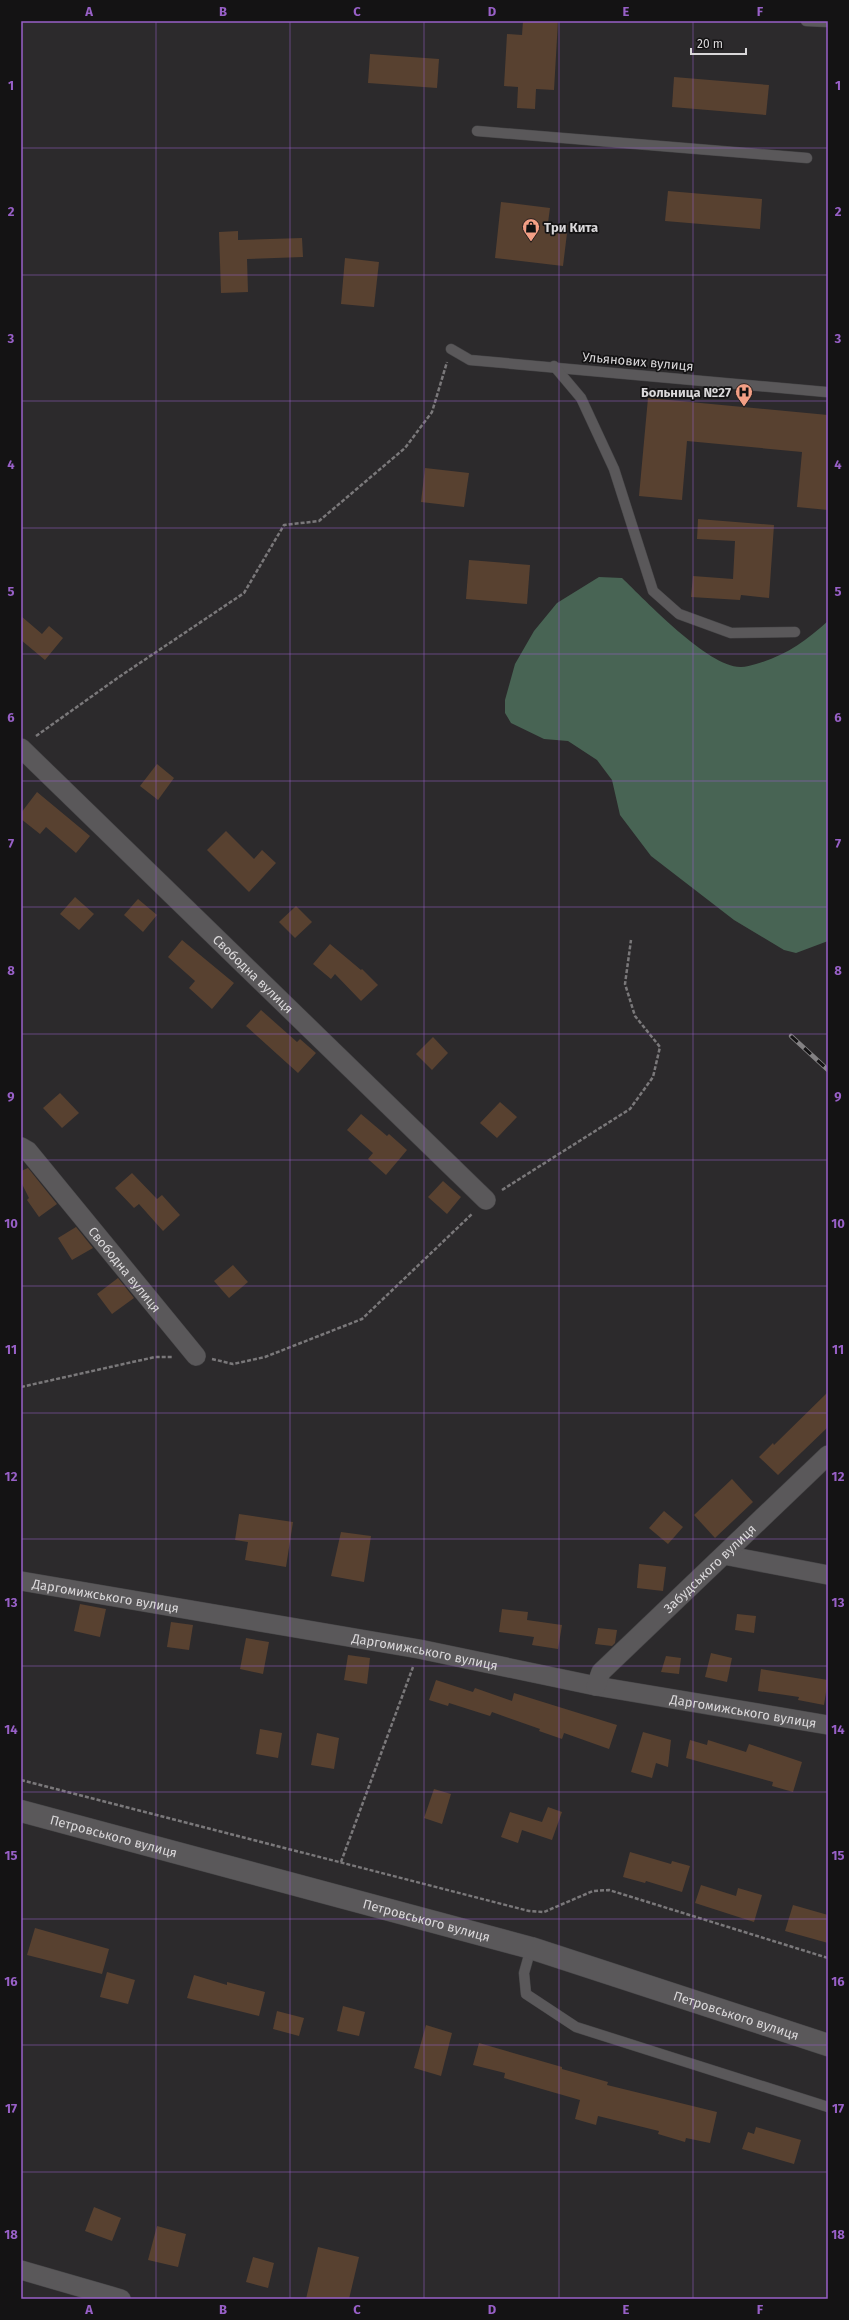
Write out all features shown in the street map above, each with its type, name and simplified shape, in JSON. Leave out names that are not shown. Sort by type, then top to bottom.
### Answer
[{"type":"main road","name":"Петровського вулиця","points":[[21,1811],[530,1948],[828,2045]]},
{"type":"street","name":"Свободна вулиця","points":[[27,743],[486,1200]]},
{"type":"street","name":"Свободна вулиця","points":[[21,1147],[28,1151],[196,1356]]},
{"type":"street","name":"Забудського вулиця","points":[[596,1686],[601,1672],[828,1455]]},
{"type":"street","points":[[724,1555],[828,1575]]},
{"type":"street","name":"Даргомижського вулиця","points":[[21,1581],[419,1649],[596,1686],[828,1725]]},
{"type":"street","points":[[21,2270],[121,2299]]},
{"type":"lane","points":[[806,21],[828,22]]},
{"type":"lane","points":[[476,131],[807,158]]},
{"type":"lane","name":"Ульянових вулиця","points":[[450,349],[470,360],[554,366],[826,392]]},
{"type":"lane","points":[[554,366],[581,398],[614,469],[653,591],[678,614],[731,633],[795,632]]},
{"type":"lane","points":[[530,1948],[524,1973],[526,1994],[576,2027],[828,2107]]},
{"type":"path","points":[[27,743],[119,677],[244,593],[284,525],[319,521],[405,448],[432,412],[450,349]]},
{"type":"path","points":[[21,1387],[155,1357],[196,1356]]},
{"type":"path","points":[[341,1862],[419,1649]]},
{"type":"path","points":[[21,1780],[529,1911],[544,1912],[593,1891],[609,1890],[828,1958]]},
{"type":"green space","points":[[599,577],[622,578],[661,616],[695,645],[712,657],[728,664],[741,667],[767,661],[786,652],[812,635],[828,621],[828,941],[796,953],[784,950],[734,920],[651,856],[620,815],[612,780],[597,760],[568,741],[544,739],[511,723],[505,713],[505,700],[515,664],[534,631],[557,603]]},
{"type":"building","points":[[523,21],[558,21],[554,90],[536,89],[535,109],[517,108],[518,87],[504,86],[507,34],[522,35]]},
{"type":"building","points":[[370,54],[439,59],[437,88],[368,83]]},
{"type":"building","points":[[674,77],[769,85],[766,115],[672,107]]},
{"type":"building","points":[[668,191],[762,199],[760,229],[665,221]]},
{"type":"building","name":"Три Кита","points":[[501,202],[550,208],[548,223],[568,225],[563,266],[495,258]]},
{"type":"building","points":[[238,231],[238,240],[302,238],[303,257],[247,259],[248,292],[221,293],[219,232]]},
{"type":"building","points":[[345,258],[379,262],[374,307],[341,304]]},
{"type":"building","points":[[648,398],[828,415],[828,510],[797,507],[802,452],[687,441],[682,500],[639,496]]},
{"type":"building","points":[[425,468],[469,473],[464,507],[421,502]]},
{"type":"building","points":[[698,519],[774,525],[769,598],[741,595],[740,600],[691,597],[693,576],[733,579],[735,541],[697,539]]},
{"type":"building","points":[[469,560],[530,565],[527,604],[466,599]]},
{"type":"building","points":[[21,616],[42,634],[49,626],[63,638],[45,660],[21,640]]},
{"type":"building","points":[[157,764],[174,778],[158,800],[140,786]]},
{"type":"building","points":[[37,792],[90,836],[76,853],[46,827],[40,834],[21,819],[21,813]]},
{"type":"building","points":[[226,831],[254,859],[262,850],[276,863],[249,892],[207,850]]},
{"type":"building","points":[[75,897],[94,914],[79,930],[60,914]]},
{"type":"building","points":[[138,899],[157,915],[143,932],[124,915]]},
{"type":"building","points":[[296,906],[312,922],[295,938],[279,922]]},
{"type":"building","points":[[182,940],[234,983],[212,1009],[189,988],[195,981],[168,957]]},
{"type":"building","points":[[330,944],[361,970],[362,969],[378,985],[361,1001],[335,974],[331,979],[313,964]]},
{"type":"building","points":[[261,1010],[297,1042],[300,1039],[316,1053],[298,1073],[246,1026]]},
{"type":"building","points":[[433,1037],[448,1053],[432,1070],[416,1054]]},
{"type":"building","points":[[60,1093],[79,1113],[62,1128],[43,1108]]},
{"type":"building","points":[[500,1102],[517,1117],[497,1138],[480,1123]]},
{"type":"building","points":[[361,1114],[387,1136],[389,1134],[407,1150],[386,1175],[368,1159],[373,1153],[347,1130]]},
{"type":"building","points":[[28,1168],[57,1204],[39,1217],[27,1200],[29,1198],[21,1182],[21,1171]]},
{"type":"building","points":[[132,1173],[157,1199],[162,1195],[180,1215],[163,1231],[139,1204],[134,1208],[115,1188]]},
{"type":"building","points":[[443,1181],[461,1197],[447,1214],[428,1197]]},
{"type":"building","points":[[76,1227],[93,1248],[72,1260],[58,1238]]},
{"type":"building","points":[[233,1265],[248,1282],[229,1298],[214,1281]]},
{"type":"building","points":[[118,1278],[134,1298],[112,1314],[97,1294]]},
{"type":"building","points":[[828,1392],[828,1427],[778,1475],[759,1457],[773,1443],[774,1445]]},
{"type":"building","points":[[732,1479],[753,1502],[715,1538],[694,1515]]},
{"type":"building","points":[[664,1511],[683,1527],[668,1544],[649,1528]]},
{"type":"building","points":[[239,1514],[293,1522],[286,1567],[245,1560],[248,1542],[235,1540]]},
{"type":"building","points":[[341,1532],[371,1536],[364,1582],[331,1576]]},
{"type":"building","points":[[639,1564],[666,1567],[663,1591],[637,1588]]},
{"type":"building","points":[[80,1604],[106,1609],[100,1637],[74,1631]]},
{"type":"building","points":[[502,1609],[528,1612],[527,1620],[562,1625],[558,1649],[532,1645],[534,1637],[499,1632]]},
{"type":"building","points":[[737,1614],[756,1616],[754,1633],[735,1630]]},
{"type":"building","points":[[171,1622],[193,1625],[189,1650],[167,1647]]},
{"type":"building","points":[[598,1628],[617,1630],[615,1643],[612,1646],[595,1644]]},
{"type":"building","points":[[246,1638],[269,1642],[263,1674],[240,1669]]},
{"type":"building","points":[[711,1653],[732,1658],[727,1682],[705,1677]]},
{"type":"building","points":[[348,1655],[370,1658],[367,1684],[344,1680]]},
{"type":"building","points":[[666,1656],[681,1658],[679,1674],[661,1672]]},
{"type":"building","points":[[761,1669],[828,1680],[824,1705],[798,1700],[799,1697],[758,1691]]},
{"type":"building","points":[[436,1680],[473,1692],[475,1688],[512,1701],[514,1693],[617,1725],[609,1749],[564,1733],[562,1739],[539,1731],[540,1729],[492,1712],[490,1716],[449,1703],[448,1706],[429,1700]]},
{"type":"building","points":[[260,1729],[282,1733],[278,1758],[256,1754]]},
{"type":"building","points":[[643,1732],[671,1740],[668,1767],[656,1763],[652,1778],[631,1772]]},
{"type":"building","points":[[317,1733],[339,1738],[334,1769],[311,1765]]},
{"type":"building","points":[[690,1740],[707,1745],[708,1740],[746,1752],[749,1744],[802,1762],[793,1792],[772,1786],[773,1782],[686,1758]]},
{"type":"building","points":[[434,1789],[451,1794],[442,1824],[424,1818]]},
{"type":"building","points":[[548,1807],[562,1812],[552,1840],[522,1830],[518,1843],[501,1837],[510,1812],[542,1822]]},
{"type":"building","points":[[630,1852],[671,1864],[672,1861],[690,1866],[682,1892],[646,1881],[645,1883],[623,1877]]},
{"type":"building","points":[[701,1885],[736,1896],[738,1888],[762,1895],[754,1922],[695,1903]]},
{"type":"building","points":[[793,1905],[828,1915],[828,1943],[785,1931]]},
{"type":"building","points":[[35,1928],[109,1949],[102,1974],[27,1955]]},
{"type":"building","points":[[107,1972],[135,1980],[128,2004],[100,1997]]},
{"type":"building","points":[[194,1975],[227,1985],[227,1982],[265,1992],[259,2016],[187,1998]]},
{"type":"building","points":[[343,2006],[365,2012],[359,2036],[337,2031]]},
{"type":"building","points":[[277,2011],[304,2018],[299,2036],[273,2029]]},
{"type":"building","points":[[426,2025],[452,2033],[441,2076],[414,2068]]},
{"type":"building","points":[[479,2043],[608,2082],[607,2085],[717,2112],[710,2143],[686,2138],[685,2142],[658,2134],[659,2131],[598,2116],[596,2125],[575,2119],[580,2100],[504,2078],[505,2073],[473,2065]]},
{"type":"building","points":[[756,2127],[801,2140],[794,2164],[742,2149],[748,2132],[754,2134]]},
{"type":"building","points":[[94,2207],[121,2218],[112,2241],[85,2231]]},
{"type":"building","points":[[157,2226],[186,2234],[178,2267],[148,2260]]},
{"type":"building","points":[[318,2247],[359,2257],[349,2299],[306,2299]]},
{"type":"building","points":[[253,2257],[274,2263],[268,2288],[246,2282]]},
{"type":"railway","points":[[791,1036],[828,1070]]},
{"type":"place","name":"Три Кита","points":[[531,242]]},
{"type":"place","name":"Больница №27","points":[[744,407]]}]
